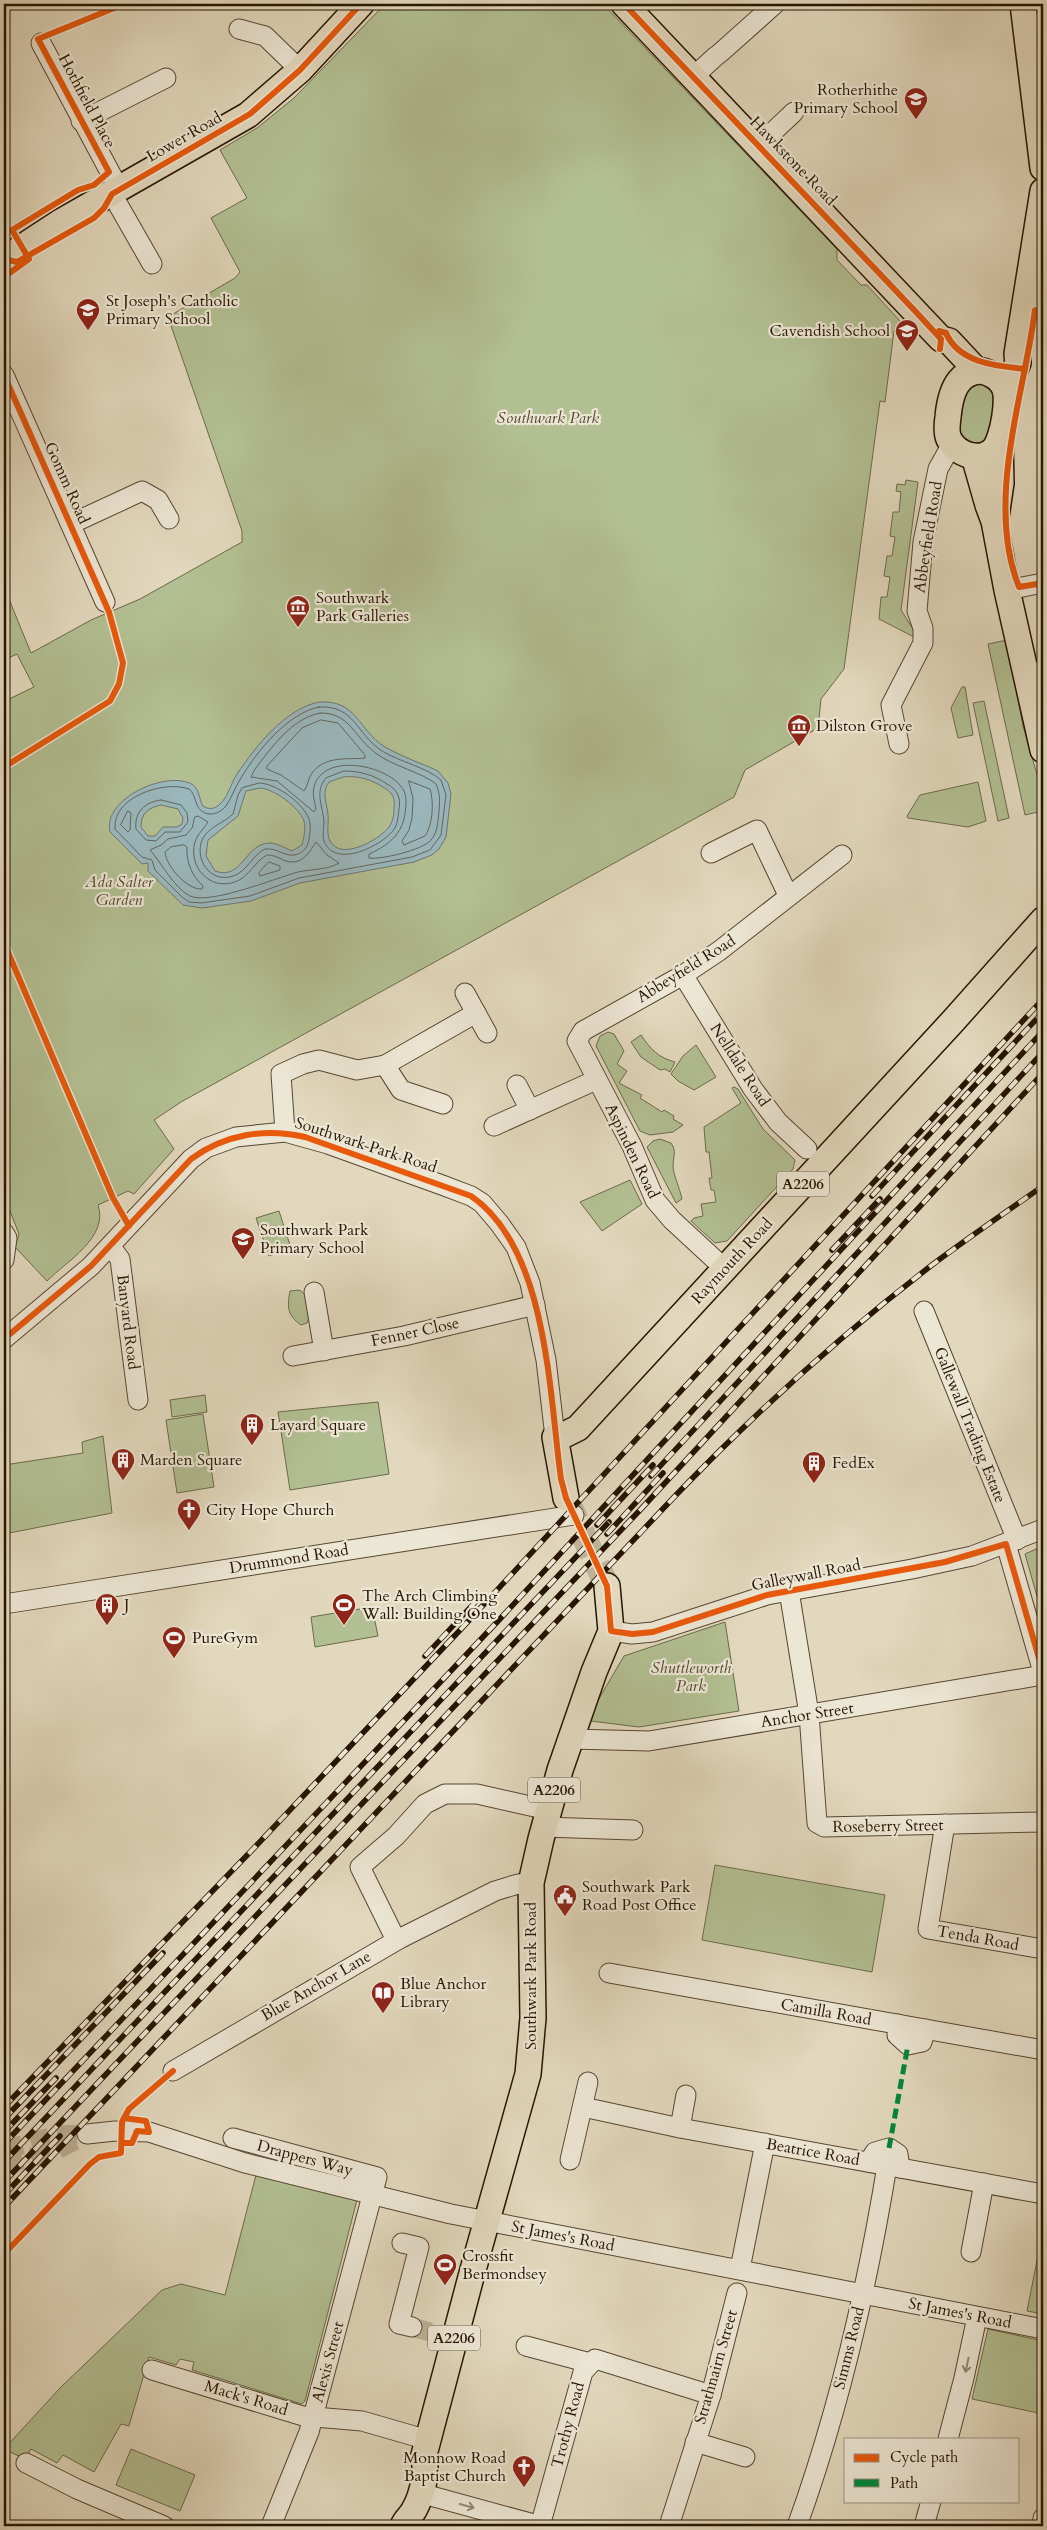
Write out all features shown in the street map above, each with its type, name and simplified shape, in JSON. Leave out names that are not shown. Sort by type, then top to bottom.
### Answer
[{"type":"main road","name":"Lower Road","points":[[4,259],[62,221],[248,115],[300,70],[361,4]]},
{"type":"main road","name":"Hawkstone Road","points":[[624,4],[941,339],[949,341],[992,379]]},
{"type":"main road","points":[[1023,4],[1043,168]]},
{"type":"main road","points":[[1000,440],[992,451],[974,456],[961,452],[952,444],[947,429],[952,390],[965,375],[992,379],[1017,368],[1017,354],[1032,271],[1043,191]]},
{"type":"main road","name":"Hawkstone Road","points":[[941,339],[940,349],[949,366],[952,390]]},
{"type":"main road","points":[[992,379],[1000,440],[1001,483],[994,521]]},
{"type":"main road","points":[[974,456],[994,521],[1007,590],[1036,673],[1043,750]]},
{"type":"main road","name":"Raymouth Road","points":[[555,1437],[578,1428],[1043,920]]},
{"type":"main road","name":"Southwark Park Road","points":[[555,1437],[570,1506]]},
{"type":"main road","name":"Southwark Park Road","points":[[404,2524],[405,2507],[416,2466],[426,2447],[530,2061],[533,2018],[531,1883],[546,1818],[570,1739],[611,1631],[607,1586]]},
{"type":"main road","name":"Southwark Park Road","points":[[404,2524],[414,2510],[420,2493],[426,2470],[426,2447]]},
{"type":"street","points":[[693,77],[775,4]]},
{"type":"street","points":[[239,29],[265,36],[300,70]]},
{"type":"street","name":"Hothfield Place","points":[[41,43],[152,264]]},
{"type":"street","name":"Hothfield Place","points":[[81,121],[166,78]]},
{"type":"street","points":[[759,145],[794,112]]},
{"type":"street","name":"Gomm Road","points":[[4,375],[105,602]]},
{"type":"street","name":"Abbeyfield Road","points":[[899,744],[891,705],[924,642],[923,628],[917,611],[923,542],[938,469],[952,444]]},
{"type":"street","name":"Gomm Road","points":[[71,524],[142,491],[158,500],[169,519]]},
{"type":"street","points":[[1007,590],[1043,583]]},
{"type":"street","points":[[710,854],[757,830],[788,895]]},
{"type":"street","name":"Abbeyfield Road","points":[[577,1041],[583,1031],[683,975],[719,952],[788,895],[842,855]]},
{"type":"street","name":"Nelldale Road","points":[[683,975],[753,1089],[778,1122],[807,1149]]},
{"type":"street","points":[[465,993],[487,1034]]},
{"type":"street","points":[[285,1132],[281,1074],[303,1064],[319,1060],[357,1070],[385,1065],[476,1013]]},
{"type":"street","name":"Aspinden Road","points":[[577,1041],[632,1146],[654,1200],[672,1220],[725,1269]]},
{"type":"street","points":[[385,1065],[401,1090],[443,1104]]},
{"type":"street","points":[[494,1126],[596,1080]]},
{"type":"street","points":[[517,1085],[530,1110]]},
{"type":"street","name":"Southwark Park Road","points":[[4,1339],[23,1325],[111,1247],[191,1159],[206,1148],[236,1137],[285,1132],[328,1144],[471,1196],[490,1211],[516,1248],[536,1305],[546,1360],[555,1437]]},
{"type":"street","points":[[4,1233],[7,1238],[4,1260]]},
{"type":"street","name":"Banyard Road","points":[[111,1247],[120,1260],[138,1400]]},
{"type":"street","points":[[314,1292],[324,1350]]},
{"type":"street","name":"Fenner Close","points":[[293,1356],[404,1336],[536,1305]]},
{"type":"street","name":"Gallewall Trading Estate","points":[[924,1311],[1012,1542],[1043,1674]]},
{"type":"street","name":"Drummond Road","points":[[4,1604],[570,1506]]},
{"type":"street","name":"Galleywall Road","points":[[611,1631],[632,1634],[653,1632],[741,1602],[789,1591],[946,1562],[1012,1542],[1043,1529]]},
{"type":"street","name":"Roseberry Street","points":[[789,1591],[809,1714],[817,1823],[824,1827],[1043,1822]]},
{"type":"street","name":"Anchor Street","points":[[570,1739],[649,1741],[1043,1674]]},
{"type":"street","points":[[396,1940],[360,1867],[396,1836],[424,1804],[446,1794],[477,1794],[546,1818],[634,1830]]},
{"type":"street","name":"Tenda Road","points":[[945,1824],[928,1929],[1043,1949]]},
{"type":"street","name":"Blue Anchor Lane","points":[[173,2071],[396,1940],[495,1892],[518,1884],[531,1883]]},
{"type":"street","name":"Camilla Road","points":[[609,1973],[1043,2050]]},
{"type":"street","points":[[570,2160],[588,2082]]},
{"type":"street","points":[[680,2128],[686,2095]]},
{"type":"street","name":"Beatrice Road","points":[[583,2107],[680,2128],[1043,2194]]},
{"type":"street","name":"St James's Road","points":[[87,2134],[122,2131],[150,2132],[245,2162],[380,2184],[486,2221],[1043,2329]]},
{"type":"street","name":"Drappers Way","points":[[233,2138],[380,2184]]},
{"type":"street","points":[[740,2269],[765,2143]]},
{"type":"street","name":"Simms Road","points":[[797,2526],[836,2400],[863,2293],[885,2165]]},
{"type":"street","points":[[971,2252],[984,2183]]},
{"type":"street","name":"Alexis Street","points":[[272,2526],[314,2417],[380,2184]]},
{"type":"street","points":[[402,2243],[419,2248],[399,2324],[412,2327]]},
{"type":"street","name":"Strathnairn Street","points":[[668,2526],[711,2395],[737,2293]]},
{"type":"street","points":[[948,2438],[964,2378],[976,2317]]},
{"type":"street","points":[[526,2346],[590,2363]]},
{"type":"street","name":"Trothy Road","points":[[537,2525],[583,2372],[595,2359],[711,2395]]},
{"type":"street","name":"Mack's Road","points":[[152,2370],[314,2417],[370,2423],[426,2447]]},
{"type":"street","name":"Strathnairn Street","points":[[695,2442],[745,2457]]},
{"type":"street","points":[[26,2463],[77,2489],[164,2526]]},
{"type":"street","points":[[420,2493],[497,2520],[537,2525]]},
{"type":"street","points":[[924,2526],[931,2502]]},
{"type":"street","points":[[1042,2526],[1043,2518]]},
{"type":"green space","name":"Southwark Park","points":[[385,4],[603,4],[837,249],[837,260],[861,285],[867,285],[911,333],[894,331],[885,402],[880,401],[844,669],[821,699],[818,728],[745,770],[734,797],[181,1102],[154,1120],[174,1149],[134,1194],[128,1191],[98,1205],[100,1217],[92,1238],[75,1257],[47,1281],[15,1247],[19,1234],[4,1200],[4,695],[7,700],[34,687],[17,654],[4,660],[4,587],[31,653],[91,620],[140,599],[242,542],[242,531],[168,317],[235,278],[240,272],[211,218],[247,198],[220,150],[257,128],[294,98]]},
{"type":"green space","points":[[984,382],[996,395],[991,438],[974,447],[954,430],[968,384]]},
{"type":"green space","points":[[906,480],[918,482],[901,610],[916,634],[914,637],[879,619],[881,597],[887,597],[890,577],[884,576],[887,556],[892,556],[895,537],[890,536],[893,512],[899,512],[901,492],[896,491],[897,484],[905,485]]},
{"type":"green space","points":[[1007,640],[1023,726],[1043,795],[1043,811],[1025,815],[988,644]]},
{"type":"green space","points":[[962,687],[965,687],[973,735],[958,738],[951,708]]},
{"type":"green space","points":[[984,701],[1009,818],[998,821],[973,703]]},
{"type":"green space","points":[[978,782],[986,821],[968,827],[908,818],[907,816],[920,795]]},
{"type":"green space","points":[[608,1032],[614,1034],[624,1051],[617,1064],[627,1071],[619,1083],[642,1095],[640,1098],[662,1112],[664,1110],[674,1116],[673,1119],[683,1125],[673,1132],[650,1135],[640,1131],[596,1046],[600,1036]]},
{"type":"green space","points":[[641,1035],[655,1052],[675,1062],[670,1072],[665,1069],[660,1070],[641,1057],[631,1042]]},
{"type":"green space","points":[[696,1045],[716,1077],[694,1090],[678,1081],[671,1074],[683,1056]]},
{"type":"green space","points":[[732,1088],[738,1089],[763,1129],[795,1160],[793,1169],[727,1241],[715,1243],[691,1221],[694,1218],[703,1216],[701,1204],[716,1202],[709,1178],[712,1178],[709,1152],[706,1152],[704,1127],[741,1103]]},
{"type":"green space","points":[[660,1139],[671,1143],[674,1149],[673,1169],[682,1199],[676,1203],[647,1147],[653,1141]]},
{"type":"green space","points":[[630,1180],[642,1204],[602,1231],[580,1202]]},
{"type":"green space","points":[[279,1211],[291,1248],[269,1256],[256,1218]]},
{"type":"green space","points":[[299,1290],[303,1292],[309,1309],[307,1323],[301,1325],[293,1318],[288,1306],[290,1291]]},
{"type":"green space","points":[[205,1395],[207,1412],[172,1417],[170,1400]]},
{"type":"green space","points":[[378,1402],[389,1474],[290,1490],[278,1412]]},
{"type":"green space","points":[[203,1414],[214,1487],[177,1493],[166,1420]]},
{"type":"green space","points":[[103,1436],[112,1513],[4,1534],[4,1465],[83,1453],[82,1442]]},
{"type":"green space","points":[[1043,1546],[1043,1613],[1042,1614],[1025,1554]]},
{"type":"green space","name":"The Arch Climbing Wall: Building One","points":[[372,1607],[378,1636],[315,1647],[311,1617]]},
{"type":"green space","name":"Shuttleworth Park","points":[[725,1622],[739,1711],[639,1727],[591,1721],[597,1702],[624,1656]]},
{"type":"green space","points":[[715,1865],[885,1895],[872,1972],[702,1940]]},
{"type":"green space","points":[[257,2171],[357,2200],[305,2401],[302,2404],[192,2370],[194,2362],[180,2359],[176,2365],[149,2357],[129,2426],[121,2424],[94,2472],[63,2455],[57,2463],[31,2449],[25,2459],[4,2449],[61,2387],[162,2290],[181,2284],[225,2295]]},
{"type":"green space","points":[[1043,2230],[1043,2314],[1027,2311]]},
{"type":"green space","points":[[988,2329],[1043,2341],[1043,2414],[972,2399]]},
{"type":"green space","points":[[131,2449],[195,2475],[180,2511],[116,2485]]},
{"type":"water","points":[[319,702],[342,706],[350,711],[368,732],[385,747],[438,771],[448,783],[451,794],[446,837],[439,849],[432,855],[414,862],[300,883],[251,901],[202,908],[183,905],[148,871],[148,863],[142,864],[110,832],[110,820],[116,808],[126,798],[139,790],[169,781],[182,781],[193,785],[203,806],[216,807],[225,798],[237,774],[262,741],[283,720],[306,706]],"holes":[[[343,777],[360,778],[376,783],[389,791],[394,800],[393,816],[389,827],[378,837],[351,849],[335,847],[328,835],[325,790],[329,782]],[[260,788],[266,789],[279,795],[292,805],[304,821],[305,830],[302,845],[292,851],[272,843],[261,845],[254,849],[238,867],[231,871],[224,873],[215,871],[206,856],[208,840],[238,816],[246,791]],[[161,805],[178,809],[183,818],[182,824],[177,827],[163,827],[155,836],[148,836],[141,827],[142,818],[146,812]]]},
{"type":"tunnel","points":[[566,1498],[607,1586]]},
{"type":"tunnel","points":[[4,2150],[58,2135],[81,2134]]},
{"type":"tunnel","points":[[4,2164],[53,2152],[87,2134]]},
{"type":"tunnel","points":[[412,2327],[437,2334]]},
{"type":"railway","points":[[4,2107],[255,1847],[462,1628],[1043,999]]},
{"type":"railway","points":[[872,1196],[1043,1012]]},
{"type":"railway","points":[[4,2144],[499,1620],[1043,1031]]},
{"type":"railway","points":[[651,1476],[1043,1052]]},
{"type":"railway","points":[[4,2182],[641,1509],[1043,1073]]},
{"type":"railway","points":[[4,2207],[676,1495],[737,1434],[832,1347],[898,1292],[946,1255],[1043,1186]]},
{"type":"railway","points":[[832,1250],[880,1199]]},
{"type":"railway","points":[[597,1525],[653,1465]]},
{"type":"railway","points":[[607,1534],[663,1473]]},
{"type":"railway","points":[[4,2162],[609,1522]]},
{"type":"railway","points":[[425,1656],[478,1599]]},
{"type":"railway","points":[[4,2119],[163,1953]]},
{"type":"railway","points":[[4,2132],[56,2078]]},
{"type":"railway","points":[[4,2195],[60,2136]]},
{"type":"marked path","points":[[889,2148],[908,2045]]},
{"type":"cycle path","points":[[4,277],[29,259],[12,230],[78,190],[94,185],[109,172],[38,39],[124,4]]},
{"type":"cycle path","points":[[4,259],[17,262],[94,218],[104,208],[112,194],[250,114],[300,70],[359,6],[373,4]]},
{"type":"cycle path","points":[[624,4],[941,339],[940,349]]},
{"type":"cycle path","points":[[1035,310],[1010,449],[1006,485],[1006,520],[1009,554],[1019,587],[1043,583]]},
{"type":"cycle path","points":[[939,331],[946,333],[952,343],[969,357],[991,364],[1025,369]]},
{"type":"cycle path","points":[[4,375],[109,612],[123,663],[119,684],[110,701],[4,767]]},
{"type":"cycle path","points":[[4,943],[113,1198],[129,1226]]},
{"type":"cycle path","points":[[4,1339],[91,1266],[191,1159],[218,1144],[246,1135],[275,1133],[305,1137],[471,1196],[496,1220],[516,1250],[530,1286],[540,1325],[548,1366],[561,1479],[566,1498],[607,1586],[611,1631],[632,1634],[653,1632],[767,1595],[945,1562],[1006,1544],[1043,1672]]},
{"type":"cycle path","points":[[4,2254],[90,2164],[99,2157],[121,2153],[122,2122],[129,2109],[173,2071]]},
{"type":"cycle path","points":[[122,2143],[132,2143],[137,2131],[149,2132],[146,2121],[124,2118]]},
{"type":"place","name":"Rotherhithe Primary School","points":[[916,120]]},
{"type":"place","name":"St Joseph's Catholic Primary School","points":[[88,331]]},
{"type":"place","name":"Cavendish School","points":[[907,352]]},
{"type":"place","name":"Southwark Park Galleries","points":[[298,628]]},
{"type":"place","name":"Dilston Grove","points":[[799,747]]},
{"type":"place","name":"Southwark Park Primary School","points":[[243,1260]]},
{"type":"place","name":"Layard Square","points":[[252,1446]]},
{"type":"place","name":"Marden Square","points":[[123,1481]]},
{"type":"place","name":"FedEx","points":[[814,1484]]},
{"type":"place","name":"City Hope Church","points":[[189,1531]]},
{"type":"place","name":"J","points":[[107,1626]]},
{"type":"place","name":"The Arch Climbing Wall: Building One","points":[[344,1626]]},
{"type":"place","name":"PureGym","points":[[174,1659]]},
{"type":"place","name":"Southwark Park Road Post Office","points":[[565,1917]]},
{"type":"place","name":"Blue Anchor Library","points":[[383,2014]]},
{"type":"place","name":"Crossfit Bermondsey","points":[[445,2286]]},
{"type":"place","name":"Monnow Road Baptist Church","points":[[524,2488]]},
{"type":"park label","name":"Ada Salter Garden","points":[[119,891]]}]
